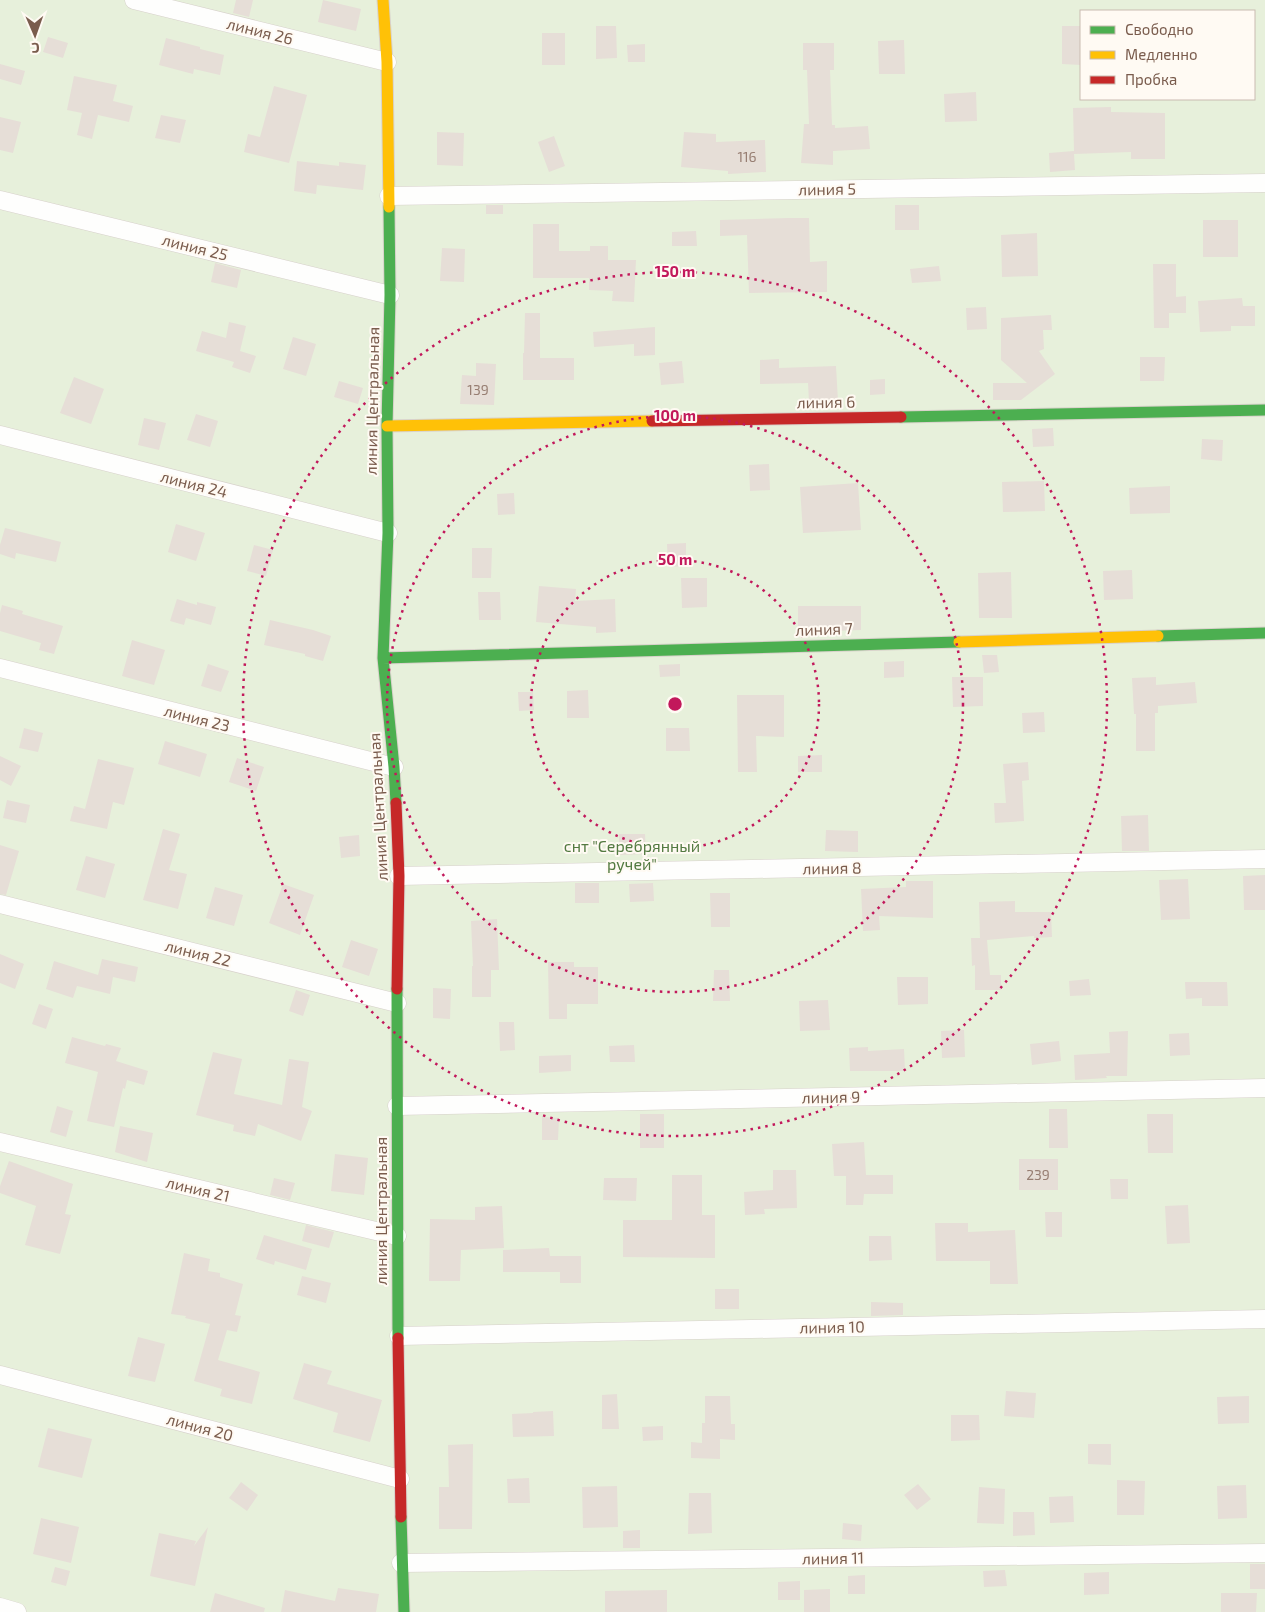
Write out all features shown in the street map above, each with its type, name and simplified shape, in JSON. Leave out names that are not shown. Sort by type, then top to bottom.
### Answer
[{"type":"street","name":"линия 26","points":[[134,0],[387,62]]},
{"type":"street","name":"линия Центральная","points":[[383,0],[387,62],[390,295],[387,426],[388,533],[383,658],[394,767],[399,876],[396,1003],[398,1106],[397,1236],[401,1563],[404,1612]]},
{"type":"street","name":"линия 5","points":[[388,196],[1265,183]]},
{"type":"street","name":"линия 25","points":[[0,200],[390,295]]},
{"type":"street","name":"линия 6","points":[[387,426],[1265,410]]},
{"type":"street","name":"линия 24","points":[[0,435],[388,533]]},
{"type":"street","name":"линия 7","points":[[383,658],[1265,633]]},
{"type":"street","name":"линия 23","points":[[0,668],[394,767]]},
{"type":"street","name":"линия 8","points":[[399,876],[1265,859]]},
{"type":"street","name":"линия 22","points":[[0,904],[396,1003]]},
{"type":"street","name":"линия 9","points":[[398,1106],[1265,1088]]},
{"type":"street","name":"линия 21","points":[[0,1142],[397,1236]]},
{"type":"street","name":"линия 10","points":[[399,1336],[1265,1319]]},
{"type":"street","name":"линия 20","points":[[0,1375],[400,1479]]},
{"type":"street","name":"линия 11","points":[[401,1563],[1265,1553]]},
{"type":"street","points":[[0,1607],[17,1612]]},
{"type":"green space","name":"снт \"Серебрянный ручей\"","points":[[0,0],[1265,0],[1265,1612],[0,1612]]},
{"type":"building","points":[[236,0],[253,0],[249,17],[233,13]]},
{"type":"building","points":[[323,0],[361,9],[356,31],[318,22]]},
{"type":"building","points":[[596,26],[616,26],[617,58],[596,59]]},
{"type":"building","points":[[1062,26],[1080,26],[1080,65],[1062,64]]},
{"type":"building","points":[[542,33],[565,33],[565,65],[542,65]]},
{"type":"building","points":[[48,37],[68,43],[63,58],[43,52]]},
{"type":"building","points":[[166,38],[224,55],[220,75],[194,69],[193,74],[159,65]]},
{"type":"building","points":[[904,40],[905,74],[879,74],[878,41]]},
{"type":"building","points":[[803,43],[834,43],[834,70],[830,70],[832,125],[835,125],[835,128],[868,126],[870,149],[833,151],[833,165],[801,163],[804,124],[809,124],[807,70],[803,70]]},
{"type":"building","points":[[645,44],[645,62],[628,62],[627,45]]},
{"type":"building","points":[[0,64],[25,71],[21,85],[0,79]]},
{"type":"building","points":[[74,76],[117,85],[113,101],[133,106],[129,122],[98,115],[92,139],[77,135],[82,113],[67,110]]},
{"type":"building","points":[[274,86],[307,95],[289,163],[244,152],[248,134],[260,137]]},
{"type":"building","points":[[976,92],[977,121],[945,122],[944,94]]},
{"type":"building","points":[[1111,107],[1111,112],[1165,113],[1165,159],[1131,159],[1131,152],[1074,154],[1075,170],[1050,172],[1049,153],[1074,151],[1073,108]]},
{"type":"building","points":[[161,115],[186,120],[180,143],[155,138]]},
{"type":"building","points":[[0,117],[21,122],[13,153],[0,150]]},
{"type":"building","points":[[437,132],[464,133],[463,166],[437,165]]},
{"type":"building","points":[[684,132],[716,134],[716,142],[765,140],[766,172],[728,174],[728,171],[681,167]]},
{"type":"building","points":[[554,136],[565,166],[549,172],[538,142]]},
{"type":"building","points":[[297,161],[339,166],[339,162],[366,165],[363,190],[317,185],[316,194],[294,191]]},
{"type":"building","points":[[486,205],[503,205],[503,214],[486,214]]},
{"type":"building","points":[[895,205],[919,205],[919,230],[895,230]]},
{"type":"building","points":[[809,218],[810,262],[827,261],[827,292],[749,293],[747,235],[720,236],[720,220]]},
{"type":"building","points":[[1203,220],[1238,220],[1238,257],[1203,257]]},
{"type":"building","points":[[533,224],[559,224],[559,251],[590,251],[590,246],[608,246],[608,260],[636,260],[634,302],[612,301],[613,291],[589,290],[589,278],[533,278]]},
{"type":"building","points":[[696,231],[697,246],[672,246],[672,232]]},
{"type":"building","points":[[1037,233],[1038,276],[1002,277],[1001,235]]},
{"type":"building","points":[[442,248],[465,249],[464,282],[440,281]]},
{"type":"building","points":[[215,263],[241,270],[237,288],[211,282]]},
{"type":"building","points":[[1153,264],[1176,264],[1176,297],[1186,296],[1186,313],[1169,313],[1169,328],[1154,328]]},
{"type":"building","points":[[939,266],[941,281],[912,283],[910,269]]},
{"type":"building","points":[[1242,298],[1243,306],[1255,306],[1255,326],[1231,326],[1231,331],[1200,332],[1198,301]]},
{"type":"building","points":[[986,307],[987,329],[967,330],[966,308]]},
{"type":"building","points":[[525,313],[540,313],[540,358],[574,358],[574,380],[523,380]]},
{"type":"building","points":[[1051,315],[1052,330],[1043,330],[1044,349],[1039,351],[1055,374],[1021,400],[993,400],[993,383],[1027,383],[1001,360],[1001,318]]},
{"type":"building","points":[[229,322],[246,326],[240,351],[256,356],[250,373],[232,367],[234,362],[196,351],[202,331],[226,338]]},
{"type":"building","points":[[655,327],[655,355],[634,356],[634,344],[594,347],[593,332]]},
{"type":"building","points":[[293,337],[316,344],[306,376],[283,369]]},
{"type":"building","points":[[1140,357],[1165,357],[1164,381],[1140,381]]},
{"type":"building","points":[[779,359],[779,368],[836,366],[838,401],[809,402],[808,383],[760,384],[760,360]]},
{"type":"building","points":[[682,361],[684,383],[661,385],[659,363]]},
{"type":"building","points":[[476,363],[496,364],[494,405],[460,404],[462,375],[476,376]]},
{"type":"building","points":[[74,377],[104,389],[91,424],[60,413]]},
{"type":"building","points":[[885,379],[885,394],[870,395],[870,380]]},
{"type":"building","points":[[339,381],[363,388],[358,404],[334,397]]},
{"type":"building","points":[[196,414],[218,421],[210,447],[187,440]]},
{"type":"building","points":[[144,418],[166,423],[159,450],[138,445]]},
{"type":"building","points":[[1053,428],[1054,446],[1033,447],[1032,429]]},
{"type":"building","points":[[1202,439],[1223,440],[1222,461],[1201,459]]},
{"type":"building","points":[[769,464],[770,490],[750,491],[749,465]]},
{"type":"building","points":[[1044,481],[1045,511],[1003,512],[1002,482]]},
{"type":"building","points":[[858,483],[861,530],[803,533],[800,487]]},
{"type":"building","points":[[1170,486],[1170,513],[1130,514],[1129,488]]},
{"type":"building","points":[[514,493],[515,514],[498,515],[497,494]]},
{"type":"building","points":[[176,524],[205,533],[196,561],[168,552]]},
{"type":"building","points":[[5,528],[61,542],[56,562],[16,553],[15,559],[0,554],[0,545]]},
{"type":"building","points":[[686,543],[686,566],[668,567],[667,544]]},
{"type":"building","points":[[254,545],[273,550],[266,576],[247,571]]},
{"type":"building","points":[[472,548],[492,548],[491,578],[472,578]]},
{"type":"building","points":[[1132,570],[1133,599],[1104,600],[1103,571]]},
{"type":"building","points":[[1011,572],[1012,618],[979,618],[978,573]]},
{"type":"building","points":[[681,578],[707,578],[707,607],[682,608]]},
{"type":"building","points":[[539,586],[576,589],[575,601],[615,599],[616,632],[596,633],[596,627],[536,622]]},
{"type":"building","points":[[478,592],[500,592],[501,620],[479,620]]},
{"type":"building","points":[[177,599],[197,605],[197,602],[216,607],[211,625],[186,618],[184,625],[170,621]]},
{"type":"building","points":[[2,605],[23,611],[22,614],[63,626],[54,654],[39,650],[41,643],[0,631]]},
{"type":"building","points":[[798,606],[861,606],[861,630],[798,632]]},
{"type":"building","points":[[270,620],[331,636],[323,661],[305,656],[305,654],[264,645]]},
{"type":"building","points":[[132,640],[165,650],[154,685],[122,676]]},
{"type":"building","points":[[982,655],[997,655],[999,672],[984,673]]},
{"type":"building","points":[[904,661],[904,677],[884,678],[884,662]]},
{"type":"building","points":[[208,664],[229,671],[221,692],[201,686]]},
{"type":"building","points":[[680,664],[680,676],[660,677],[659,665]]},
{"type":"building","points":[[952,677],[983,677],[983,706],[953,707]]},
{"type":"building","points":[[1156,677],[1156,685],[1195,682],[1197,703],[1158,706],[1158,713],[1155,713],[1155,751],[1136,751],[1136,714],[1134,714],[1132,678]]},
{"type":"building","points":[[588,690],[589,718],[567,718],[567,691]]},
{"type":"building","points":[[518,692],[533,692],[534,710],[519,711]]},
{"type":"building","points":[[737,695],[784,695],[784,737],[756,736],[757,772],[738,772]]},
{"type":"building","points":[[1044,712],[1045,732],[1023,733],[1022,713]]},
{"type":"building","points":[[24,728],[43,733],[38,752],[19,748]]},
{"type":"building","points":[[666,728],[689,728],[690,751],[666,751]]},
{"type":"building","points":[[165,741],[207,754],[200,777],[158,764]]},
{"type":"building","points":[[822,755],[822,772],[798,772],[798,756]]},
{"type":"building","points":[[0,756],[21,766],[11,786],[0,780]]},
{"type":"building","points":[[237,758],[264,767],[256,791],[229,782]]},
{"type":"building","points":[[98,759],[134,768],[124,805],[113,802],[107,829],[70,821],[74,806],[85,809]]},
{"type":"building","points":[[1028,762],[1029,780],[1022,781],[1024,821],[995,823],[994,803],[1006,803],[1003,764]]},
{"type":"building","points":[[7,800],[30,805],[26,823],[3,818]]},
{"type":"building","points":[[1148,815],[1149,851],[1122,851],[1121,816]]},
{"type":"building","points":[[163,829],[180,834],[169,870],[187,874],[178,909],[143,900]]},
{"type":"building","points":[[826,830],[858,831],[858,852],[825,851]]},
{"type":"building","points":[[619,834],[645,834],[646,854],[619,855]]},
{"type":"building","points":[[359,835],[360,856],[341,858],[339,837]]},
{"type":"building","points":[[0,845],[19,851],[6,895],[0,894]]},
{"type":"building","points":[[86,856],[115,864],[105,898],[76,890]]},
{"type":"building","points":[[1265,875],[1265,910],[1244,910],[1243,876]]},
{"type":"building","points":[[1188,879],[1190,919],[1161,920],[1159,880]]},
{"type":"building","points":[[906,881],[933,881],[933,918],[879,916],[880,930],[863,931],[861,889],[906,887]]},
{"type":"building","points":[[575,883],[599,883],[599,903],[575,903]]},
{"type":"building","points":[[653,883],[654,901],[630,902],[629,884]]},
{"type":"building","points":[[283,884],[314,895],[300,935],[269,923]]},
{"type":"building","points":[[215,887],[243,895],[234,926],[206,918]]},
{"type":"building","points":[[710,893],[730,893],[730,927],[711,927]]},
{"type":"building","points":[[1015,901],[1015,912],[1051,912],[1052,937],[1034,938],[1034,936],[987,940],[990,975],[1001,975],[1001,990],[975,990],[975,965],[972,966],[971,938],[980,938],[979,902]]},
{"type":"building","points":[[497,919],[499,970],[491,970],[491,997],[472,997],[471,921]]},
{"type":"building","points":[[351,940],[378,949],[369,976],[342,967]]},
{"type":"building","points":[[0,954],[24,964],[15,989],[0,983]]},
{"type":"building","points":[[102,959],[138,967],[135,982],[113,977],[110,994],[77,986],[73,998],[46,989],[54,961],[98,975]]},
{"type":"building","points":[[548,962],[574,962],[574,967],[598,967],[598,1004],[567,1004],[567,1019],[549,1019]]},
{"type":"building","points":[[714,970],[729,970],[730,1001],[713,1001]]},
{"type":"building","points":[[897,977],[928,977],[928,1004],[898,1005]]},
{"type":"building","points":[[1089,979],[1091,995],[1070,996],[1069,981]]},
{"type":"building","points":[[1185,982],[1227,982],[1228,1006],[1202,1006],[1202,998],[1186,999]]},
{"type":"building","points":[[433,988],[451,989],[450,1019],[433,1018]]},
{"type":"building","points":[[296,990],[310,995],[303,1016],[289,1011]]},
{"type":"building","points":[[828,1000],[830,1030],[800,1031],[799,1001]]},
{"type":"building","points":[[39,1004],[53,1009],[46,1029],[32,1024]]},
{"type":"building","points":[[499,1022],[514,1022],[515,1050],[500,1051]]},
{"type":"building","points":[[964,1030],[965,1057],[942,1058],[941,1031]]},
{"type":"building","points":[[1128,1031],[1127,1076],[1106,1076],[1107,1078],[1075,1080],[1074,1055],[1110,1053],[1109,1032]]},
{"type":"building","points":[[1189,1033],[1190,1055],[1170,1056],[1169,1034]]},
{"type":"building","points":[[72,1037],[105,1046],[106,1044],[121,1048],[116,1061],[148,1071],[144,1085],[127,1080],[125,1089],[123,1088],[114,1127],[87,1121],[98,1072],[65,1063]]},
{"type":"building","points":[[1059,1041],[1061,1061],[1032,1065],[1030,1044]]},
{"type":"building","points":[[634,1045],[635,1062],[610,1062],[609,1046]]},
{"type":"building","points":[[868,1047],[868,1051],[904,1049],[905,1071],[850,1071],[849,1048]]},
{"type":"building","points":[[213,1052],[242,1059],[234,1094],[282,1105],[289,1059],[309,1062],[302,1107],[312,1111],[301,1141],[258,1124],[255,1136],[233,1131],[234,1125],[196,1115]]},
{"type":"building","points":[[571,1055],[571,1071],[539,1073],[539,1056]]},
{"type":"building","points":[[57,1106],[73,1111],[66,1137],[50,1132]]},
{"type":"building","points":[[1049,1109],[1067,1109],[1068,1148],[1049,1148]]},
{"type":"building","points":[[640,1114],[664,1114],[664,1148],[640,1148]]},
{"type":"building","points":[[1147,1114],[1173,1114],[1173,1153],[1148,1153]]},
{"type":"building","points":[[542,1117],[559,1118],[558,1140],[542,1140]]},
{"type":"building","points":[[120,1126],[153,1133],[147,1162],[115,1152]]},
{"type":"building","points":[[864,1142],[866,1175],[893,1175],[893,1194],[864,1194],[863,1205],[846,1205],[846,1176],[834,1176],[832,1144]]},
{"type":"building","points":[[335,1154],[368,1158],[364,1195],[331,1191]]},
{"type":"building","points":[[1019,1159],[1058,1159],[1058,1190],[1019,1190]]},
{"type":"building","points":[[9,1161],[73,1184],[65,1214],[71,1215],[60,1254],[25,1245],[36,1206],[0,1193],[0,1186]]},
{"type":"building","points":[[773,1170],[796,1170],[797,1208],[764,1209],[765,1214],[745,1215],[744,1192],[773,1190]]},
{"type":"building","points":[[672,1175],[702,1175],[702,1215],[715,1215],[715,1258],[623,1257],[623,1220],[672,1220]]},
{"type":"building","points":[[274,1178],[295,1183],[290,1200],[270,1195]]},
{"type":"building","points":[[604,1178],[637,1178],[636,1201],[603,1200]]},
{"type":"building","points":[[1110,1179],[1128,1179],[1128,1199],[1111,1199]]},
{"type":"building","points":[[1188,1205],[1190,1243],[1167,1244],[1165,1206]]},
{"type":"building","points":[[502,1206],[504,1248],[461,1250],[460,1281],[429,1281],[430,1219],[475,1220],[475,1207]]},
{"type":"building","points":[[1045,1212],[1062,1212],[1062,1237],[1046,1237]]},
{"type":"building","points":[[935,1223],[968,1223],[968,1232],[1015,1230],[1018,1284],[990,1284],[990,1261],[936,1261]]},
{"type":"building","points":[[306,1225],[334,1232],[329,1248],[302,1241]]},
{"type":"building","points":[[264,1235],[312,1249],[306,1270],[275,1261],[274,1265],[256,1259]]},
{"type":"building","points":[[869,1236],[891,1236],[892,1260],[869,1261]]},
{"type":"building","points":[[549,1248],[550,1256],[581,1256],[581,1283],[560,1283],[560,1272],[503,1272],[503,1250]]},
{"type":"building","points":[[184,1253],[210,1259],[208,1271],[220,1273],[220,1277],[243,1284],[235,1315],[241,1316],[237,1332],[227,1330],[218,1360],[260,1372],[252,1404],[220,1396],[222,1389],[194,1381],[210,1324],[185,1318],[186,1316],[171,1314]]},
{"type":"building","points":[[302,1276],[331,1283],[326,1303],[297,1295]]},
{"type":"building","points":[[715,1289],[739,1289],[739,1309],[715,1309]]},
{"type":"building","points":[[871,1302],[903,1303],[903,1315],[871,1316]]},
{"type":"building","points":[[138,1337],[165,1344],[155,1382],[128,1376]]},
{"type":"building","points":[[304,1363],[332,1371],[327,1384],[382,1400],[370,1442],[333,1432],[338,1413],[293,1399]]},
{"type":"building","points":[[1006,1391],[1036,1393],[1034,1418],[1004,1416]]},
{"type":"building","points":[[617,1394],[619,1429],[602,1429],[602,1395]]},
{"type":"building","points":[[705,1396],[730,1396],[731,1424],[735,1424],[735,1440],[720,1439],[720,1459],[691,1458],[691,1442],[702,1443],[702,1423],[705,1423]]},
{"type":"building","points":[[1249,1396],[1249,1423],[1218,1424],[1217,1397]]},
{"type":"building","points":[[553,1411],[554,1436],[513,1437],[512,1414]]},
{"type":"building","points":[[951,1415],[979,1415],[980,1440],[951,1441]]},
{"type":"building","points":[[663,1426],[663,1440],[643,1441],[642,1427]]},
{"type":"building","points":[[48,1428],[92,1439],[82,1478],[38,1467]]},
{"type":"building","points":[[473,1444],[472,1529],[439,1529],[439,1487],[449,1487],[448,1445]]},
{"type":"building","points":[[1088,1444],[1111,1444],[1111,1465],[1088,1464]]},
{"type":"building","points":[[529,1478],[530,1503],[508,1503],[507,1479]]},
{"type":"building","points":[[1117,1480],[1145,1481],[1144,1515],[1117,1515]]},
{"type":"building","points":[[241,1482],[258,1495],[247,1511],[229,1498]]},
{"type":"building","points":[[918,1484],[931,1499],[917,1510],[904,1495]]},
{"type":"building","points":[[1246,1485],[1247,1518],[1218,1519],[1217,1486]]},
{"type":"building","points":[[617,1486],[618,1527],[583,1528],[582,1487]]},
{"type":"building","points":[[979,1487],[1005,1489],[1004,1524],[977,1523]]},
{"type":"building","points":[[689,1493],[711,1493],[712,1533],[688,1534]]},
{"type":"building","points":[[1073,1496],[1074,1522],[1050,1523],[1049,1497]]},
{"type":"building","points":[[1013,1512],[1034,1512],[1035,1535],[1013,1536]]},
{"type":"building","points":[[41,1518],[79,1527],[71,1563],[33,1554]]},
{"type":"building","points":[[843,1523],[862,1525],[861,1541],[842,1539]]},
{"type":"building","points":[[208,1527],[195,1586],[150,1576],[159,1533],[196,1541],[194,1546]]},
{"type":"building","points":[[640,1530],[640,1548],[623,1548],[623,1531]]},
{"type":"building","points":[[1250,1564],[1265,1564],[1265,1589],[1250,1589]]},
{"type":"building","points":[[55,1567],[70,1571],[66,1586],[51,1582]]},
{"type":"building","points":[[1005,1570],[1007,1586],[984,1587],[983,1571]]},
{"type":"building","points":[[1109,1572],[1109,1594],[1084,1595],[1084,1573]]},
{"type":"building","points":[[865,1575],[865,1594],[848,1594],[848,1576]]},
{"type":"building","points":[[800,1581],[800,1600],[778,1600],[778,1582]]},
{"type":"building","points":[[338,1588],[379,1594],[376,1612],[281,1612],[285,1590],[335,1601]]},
{"type":"building","points":[[830,1589],[830,1612],[804,1612],[804,1590]]},
{"type":"building","points":[[667,1590],[667,1612],[605,1612],[605,1591]]},
{"type":"building","points":[[215,1593],[265,1608],[264,1612],[210,1612]]},
{"type":"building","points":[[1221,1593],[1257,1593],[1256,1612],[1221,1612]]},
{"type":"traffic: fast","points":[[389,207],[388,533],[383,658],[396,803]]},
{"type":"traffic: fast","points":[[901,417],[1265,410]]},
{"type":"traffic: fast","points":[[1158,636],[1265,633]]},
{"type":"traffic: fast","points":[[383,658],[959,642]]},
{"type":"traffic: fast","points":[[397,989],[398,1338]]},
{"type":"traffic: fast","points":[[401,1517],[404,1612]]},
{"type":"traffic: slow","points":[[383,0],[387,62],[389,207]]},
{"type":"traffic: slow","points":[[387,426],[652,421]]},
{"type":"traffic: slow","points":[[959,642],[1158,636]]},
{"type":"traffic: jam","points":[[652,421],[901,417]]},
{"type":"traffic: jam","points":[[396,803],[399,876],[397,989]]},
{"type":"traffic: jam","points":[[398,1338],[401,1517]]}]
